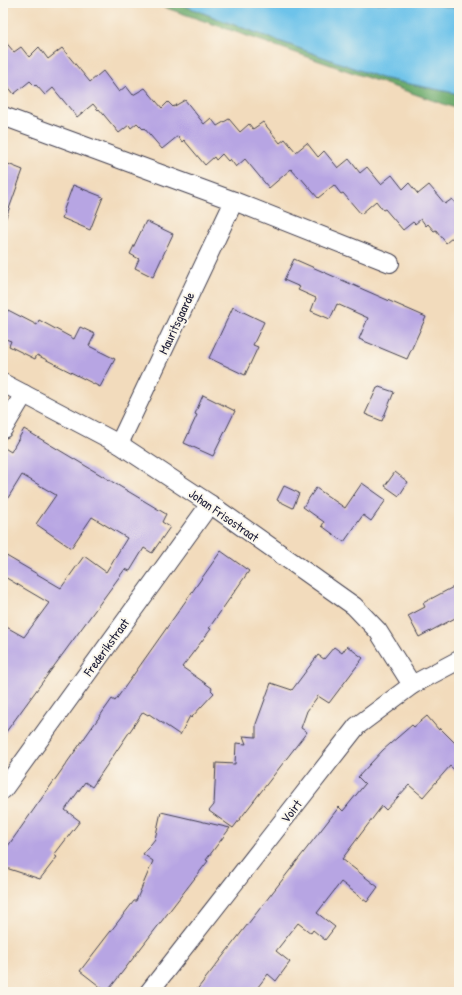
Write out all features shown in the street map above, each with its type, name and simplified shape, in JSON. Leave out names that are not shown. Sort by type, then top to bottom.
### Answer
[{"type":"street","points":[[3,116],[234,201],[390,263]]},
{"type":"street","name":"Mauritsgaarde","points":[[119,444],[234,201]]},
{"type":"street","name":"Johan Frisostraat","points":[[3,383],[119,444],[210,504],[354,606],[378,631],[412,685]]},
{"type":"street","points":[[3,429],[24,394]]},
{"type":"street","name":"Frederikstraat","points":[[3,790],[210,504]]},
{"type":"street","name":"Voirt","points":[[149,992],[357,726],[412,685],[459,660]]},
{"type":"green space","points":[[152,3],[178,3],[381,78],[459,94],[459,108],[452,107]]},
{"type":"green space","points":[[429,3],[459,3],[459,9]]},
{"type":"water","points":[[178,3],[429,3],[459,9],[459,94],[381,78]]},
{"type":"building","points":[[3,39],[14,52],[21,47],[29,57],[39,47],[48,59],[62,48],[90,82],[103,71],[119,92],[126,86],[133,95],[145,88],[162,108],[168,102],[173,107],[185,100],[204,124],[211,118],[217,126],[229,119],[240,132],[249,124],[253,129],[263,122],[280,143],[285,139],[296,152],[307,143],[318,157],[324,151],[338,168],[349,159],[360,173],[367,167],[381,184],[392,175],[403,189],[409,183],[418,194],[429,185],[445,204],[452,199],[459,208],[459,232],[446,243],[436,230],[434,231],[428,224],[426,226],[421,219],[415,224],[413,222],[403,230],[376,201],[361,214],[334,185],[318,198],[291,169],[269,188],[245,159],[236,167],[230,159],[228,161],[222,154],[216,160],[214,157],[205,165],[184,140],[182,142],[178,136],[162,149],[144,128],[143,129],[137,123],[131,128],[129,125],[119,133],[93,104],[77,117],[53,88],[45,95],[30,81],[14,94],[3,80]]},
{"type":"building","points":[[3,162],[23,170],[5,220],[3,220]]},
{"type":"building","points":[[73,185],[103,197],[90,230],[62,218]]},
{"type":"building","points":[[146,221],[173,234],[153,277],[135,268],[139,259],[130,254]]},
{"type":"building","points":[[294,259],[426,317],[407,359],[359,339],[368,318],[337,304],[330,319],[311,311],[316,298],[298,290],[300,287],[284,280]]},
{"type":"building","points":[[233,307],[264,322],[253,345],[258,347],[245,375],[209,358]]},
{"type":"building","points":[[8,310],[37,325],[39,320],[74,339],[80,327],[95,334],[89,346],[115,359],[100,387],[37,355],[35,359],[9,346],[11,341],[3,338],[3,320]]},
{"type":"building","points":[[379,387],[394,392],[382,421],[365,414],[377,388]]},
{"type":"building","points":[[203,395],[235,411],[213,456],[184,443],[197,415],[195,414]]},
{"type":"building","points":[[24,429],[166,514],[162,522],[170,527],[152,553],[144,548],[130,571],[125,569],[3,736],[3,625],[24,637],[49,603],[3,576],[3,554],[61,588],[84,556],[106,572],[127,538],[92,517],[71,548],[36,524],[56,495],[22,475],[3,506],[3,447],[11,452]]},
{"type":"building","points":[[395,472],[408,482],[399,496],[385,486]]},
{"type":"building","points":[[362,483],[386,500],[371,521],[363,515],[344,542],[322,526],[324,522],[303,507],[316,488],[345,508]]},
{"type":"building","points":[[284,486],[299,493],[293,508],[277,500]]},
{"type":"building","points":[[221,551],[249,571],[209,628],[211,629],[182,667],[212,688],[211,690],[214,693],[191,718],[190,716],[180,735],[149,714],[148,715],[143,712],[92,787],[85,782],[65,810],[80,821],[54,855],[57,857],[40,879],[3,867],[3,853],[112,699],[115,701]]},
{"type":"building","points":[[459,584],[459,616],[419,637],[408,616],[425,607],[423,603]]},
{"type":"building","points":[[347,646],[363,658],[329,703],[318,696],[307,711],[301,728],[307,732],[233,828],[209,811],[214,805],[216,763],[235,764],[236,743],[246,744],[243,736],[256,737],[256,724],[271,683],[292,690],[318,655],[324,659],[334,647],[342,653]]},
{"type":"building","points":[[427,716],[439,730],[440,728],[459,747],[459,774],[450,766],[423,797],[409,785],[386,810],[382,806],[342,859],[378,887],[367,902],[341,882],[317,913],[335,927],[325,940],[313,930],[311,933],[298,923],[276,951],[290,962],[276,981],[268,974],[254,992],[195,992],[339,807],[343,811],[365,784],[358,777],[383,750],[412,725],[414,727]]},
{"type":"building","points":[[161,812],[230,828],[206,860],[208,861],[107,992],[80,971],[134,901],[136,901],[153,861],[143,854],[155,839]]}]
